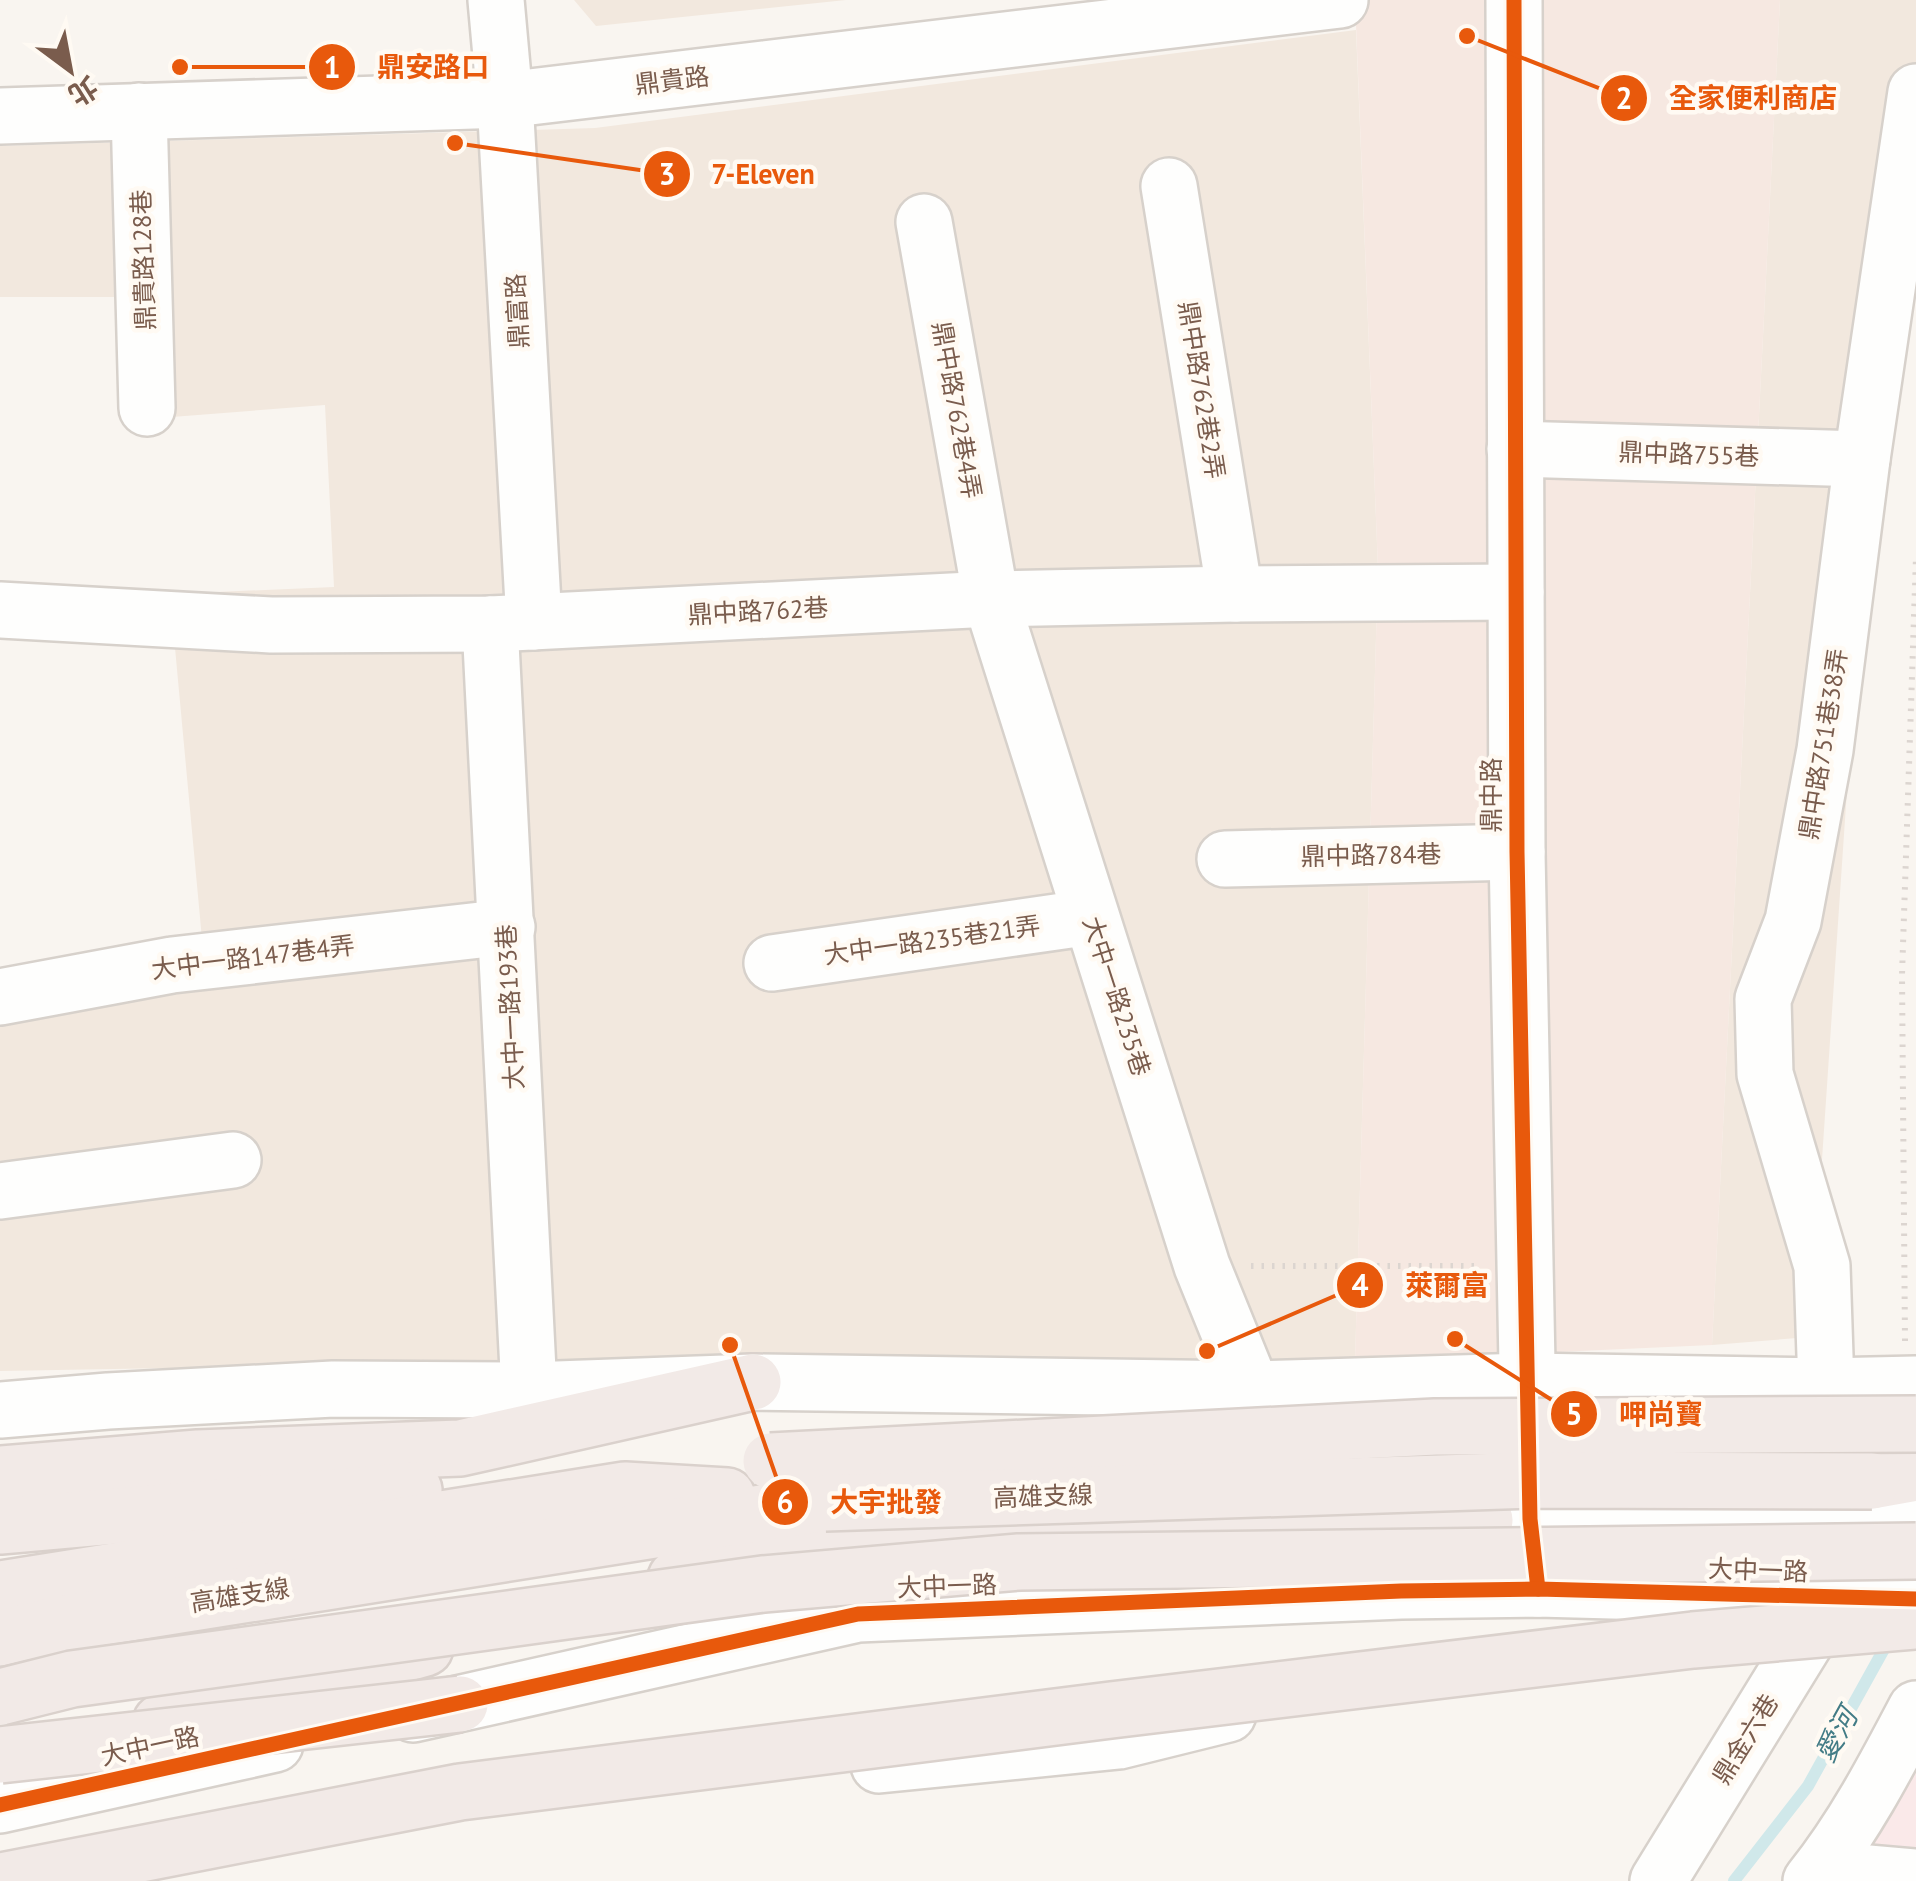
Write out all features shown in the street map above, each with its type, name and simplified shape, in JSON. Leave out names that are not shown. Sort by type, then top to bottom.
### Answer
[{"type":"highway","points":[[0,1474],[198,1458],[460,1448],[753,1382]]},
{"type":"highway","points":[[0,1526],[771,1461],[1434,1428],[1912,1397]]},
{"type":"highway","name":"高雄支線","points":[[0,1638],[60,1624],[824,1503],[1537,1480],[1906,1505]]},
{"type":"highway","points":[[0,1589],[625,1490],[824,1503]]},
{"type":"highway","points":[[0,1697],[72,1679],[744,1587],[1019,1562],[1906,1505]]},
{"type":"highway","points":[[0,1770],[773,1551],[1106,1527],[1508,1520]]},
{"type":"highway","points":[[1,1881],[460,1792],[1693,1640],[1916,1622]]},
{"type":"highway","points":[[0,1755],[460,1704]]},
{"type":"street","name":"鼎富路","points":[[496,0],[505,100],[512,623]]},
{"type":"street","name":"鼎貴路","points":[[0,116],[505,100],[1182,9],[1340,0]]},
{"type":"street","name":"鼎中路","points":[[1514,0],[1516,852],[1527,1381],[1508,1520],[1538,1588]]},
{"type":"street","name":"鼎中路751巷38弄","points":[[1826,1386],[1822,1266],[1764,1074],[1763,999],[1792,921],[1825,750],[1862,459],[1916,92]]},
{"type":"street","name":"鼎貴路128巷","points":[[138,111],[146,408]]},
{"type":"street","name":"鼎中路762巷2弄","points":[[1169,186],[1235,594]]},
{"type":"street","name":"鼎中路762巷4弄","points":[[924,222],[991,599]]},
{"type":"street","name":"鼎中路755巷","points":[[1516,449],[1862,459]]},
{"type":"street","name":"鼎中路762巷","points":[[0,610],[271,625],[512,623],[991,599],[1516,592]]},
{"type":"street","name":"大中一路235巷","points":[[991,599],[1202,1266],[1252,1389]]},
{"type":"street","name":"大中一路193巷","points":[[512,623],[506,928],[529,1390]]},
{"type":"street","name":"鼎中路784巷","points":[[1226,858],[1516,852]]},
{"type":"street","name":"大中一路235巷21弄","points":[[772,963],[1091,916]]},
{"type":"street","name":"大中一路147巷4弄","points":[[0,997],[172,965],[506,928]]},
{"type":"street","points":[[0,1191],[233,1160]]},
{"type":"street","points":[[0,1410],[333,1390],[529,1390],[753,1382],[1252,1389],[1527,1381],[1826,1386],[1912,1397]]},
{"type":"street","name":"大中一路","points":[[1508,1520],[1906,1505]]},
{"type":"street","name":"大中一路","points":[[0,1805],[858,1614],[1538,1588],[1916,1599]]},
{"type":"street","points":[[80,1881],[470,1805],[1119,1741],[1503,1645],[1827,1597]]},
{"type":"street","name":"鼎金六巷","points":[[1658,1881],[1827,1597]]},
{"type":"street","points":[[1811,1881],[1879,1779],[1916,1709]]},
{"type":"street","points":[[1862,1881],[1868,1873],[1916,1877]]},
{"type":"path","points":[[1912,1397],[1902,975],[1916,557]]},
{"type":"path","points":[[1202,1266],[1525,1266]]},
{"type":"shaded area","points":[[574,0],[846,0],[596,26]]},
{"type":"shaded area","points":[[1355,0],[1780,0],[1712,1345],[1355,1361],[1378,568]]},
{"type":"shaded area","points":[[1780,0],[1916,0],[1916,204],[1865,524],[1810,1337],[1712,1345]]},
{"type":"shaded area","points":[[1356,30],[1378,568],[1355,1361],[345,1365],[0,1371],[0,981],[202,939],[170,594],[334,587],[325,405],[172,417],[165,297],[0,297],[0,146],[595,128]]},
{"type":"shaded area","points":[[1916,1741],[1916,1881],[1860,1844]]},
{"type":"waterway","name":"愛河","points":[[1734,1881],[1808,1786],[1889,1640]]},
{"type":"cycle path","points":[[1514,0],[1517,852],[1530,1519],[1538,1589]]},
{"type":"cycle path","points":[[0,1805],[858,1614],[1401,1591],[1538,1589],[1916,1599]]},
{"type":"place","name":"全家便利商店","points":[[1467,36]]},
{"type":"place","name":"鼎安路口","points":[[180,67]]},
{"type":"place","name":"7-Eleven","points":[[455,143]]},
{"type":"place","name":"呷尚寶","points":[[1455,1339]]},
{"type":"place","name":"大宇批發","points":[[730,1345]]},
{"type":"place","name":"萊爾富","points":[[1207,1351]]}]
